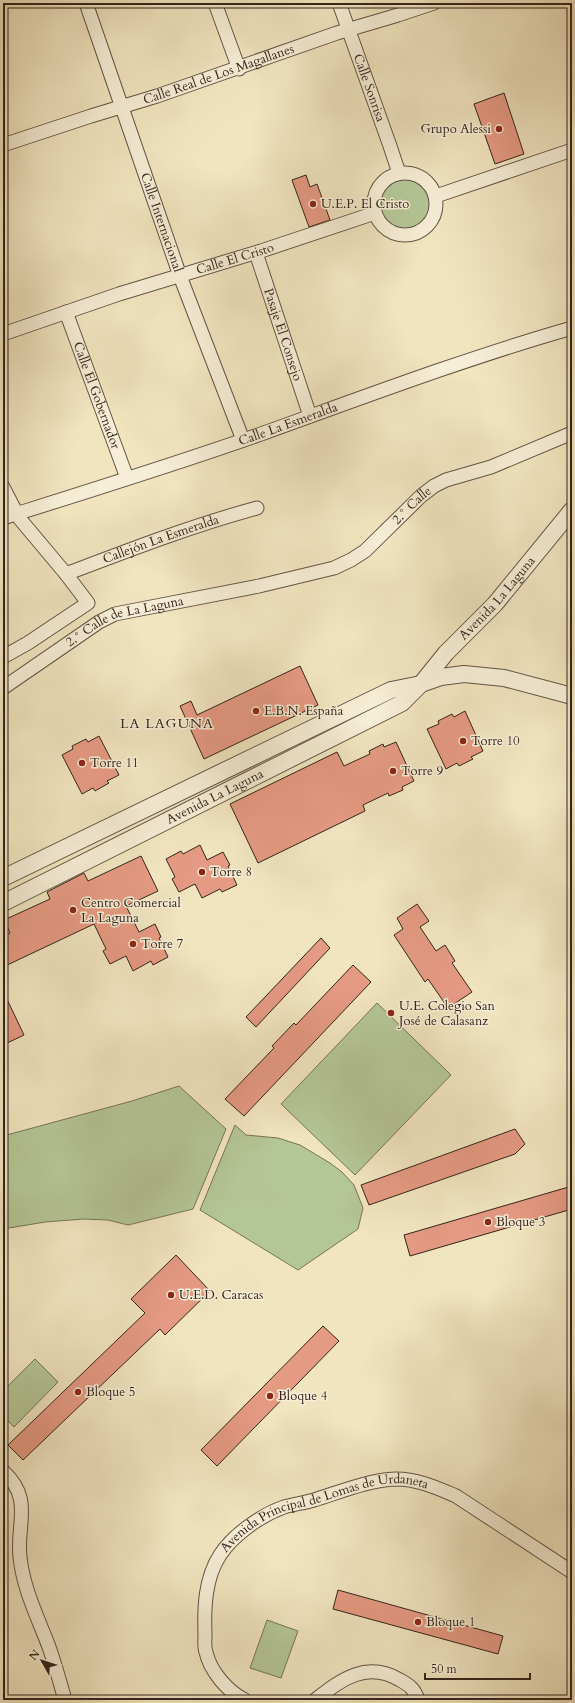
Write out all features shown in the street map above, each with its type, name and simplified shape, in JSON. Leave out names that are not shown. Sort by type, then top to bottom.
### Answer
[{"type":"street","name":"Calle Internacional","points":[[86,3],[180,276],[243,440]]},
{"type":"street","points":[[215,3],[239,69]]},
{"type":"street","name":"Calle Sonrisa","points":[[339,3],[399,173]]},
{"type":"street","name":"Calle Real de Los Magallanes","points":[[3,145],[239,69],[348,30],[432,3]]},
{"type":"street","points":[[436,196],[572,150]]},
{"type":"street","points":[[399,173],[411,173],[419,176],[431,186],[436,196],[436,210],[433,218],[422,230],[415,234],[398,235],[391,232],[378,222],[373,206],[377,190],[387,178],[399,173]]},
{"type":"street","name":"Calle El Cristo","points":[[3,334],[66,312],[256,253],[375,213]]},
{"type":"street","name":"Pasaje El Consejo","points":[[256,253],[310,416]]},
{"type":"street","name":"Calle El Gobernador","points":[[66,312],[127,478]]},
{"type":"street","name":"Calle La Esmeralda","points":[[3,518],[243,440],[516,344],[572,328]]},
{"type":"street","name":"2.° Calle","points":[[259,586],[334,568],[351,560],[365,551],[421,496],[434,486],[446,480],[491,467],[572,433]]},
{"type":"street","points":[[3,488],[16,514],[66,574]]},
{"type":"street","name":"Callejón La Esmeralda","points":[[66,574],[152,541],[256,508]]},
{"type":"street","name":"Avenida La Laguna","points":[[3,903],[402,703],[421,684],[446,653],[495,604],[572,510]]},
{"type":"street","name":"2.° Calle de La Laguna","points":[[3,657],[28,643],[88,603],[66,574]]},
{"type":"street","name":"2.° Calle de La Laguna","points":[[3,688],[99,622],[115,614],[259,586]]},
{"type":"street","name":"Avenida La Laguna","points":[[3,878],[391,690],[464,674],[504,678],[572,696]]},
{"type":"street","points":[[3,1470],[13,1482],[21,1499],[23,1514],[20,1557],[24,1579],[50,1649],[65,1700]]},
{"type":"street","name":"Avenida Principal de Lomas de Urdaneta","points":[[245,1700],[232,1691],[222,1681],[211,1666],[206,1652],[204,1625],[207,1586],[213,1568],[220,1555],[231,1542],[257,1522],[283,1507],[314,1500],[336,1491],[371,1483],[396,1479],[420,1482],[456,1496],[572,1572]]},
{"type":"street","points":[[315,1700],[343,1679],[362,1672],[373,1672],[398,1678],[416,1692],[418,1700]]},
{"type":"green space","points":[[405,177],[415,179],[424,185],[430,194],[432,204],[430,214],[424,223],[415,229],[405,231],[395,229],[386,223],[380,214],[378,204],[380,194],[386,185],[395,179]]},
{"type":"green space","points":[[377,1003],[451,1075],[355,1175],[281,1104]]},
{"type":"green space","points":[[179,1086],[226,1129],[193,1209],[128,1225],[108,1220],[84,1219],[45,1222],[3,1229],[3,1136],[132,1101]]},
{"type":"green space","points":[[235,1125],[246,1135],[278,1138],[300,1145],[342,1172],[354,1185],[363,1208],[358,1229],[298,1270],[200,1210]]},
{"type":"green space","points":[[35,1359],[58,1382],[14,1427],[3,1416],[3,1391]]},
{"type":"green space","points":[[267,1620],[298,1631],[281,1678],[250,1668]]},
{"type":"building","name":"Grupo Alessi","points":[[504,93],[524,154],[495,164],[474,104]]},
{"type":"building","name":"U.E.P. El Cristo","points":[[306,175],[310,187],[317,184],[330,220],[309,227],[292,180]]},
{"type":"building","name":"E.B.N. España","points":[[300,666],[318,705],[204,759],[180,706],[191,701],[197,715]]},
{"type":"building","name":"Torre 10","points":[[465,711],[483,751],[471,757],[473,759],[459,766],[457,763],[446,769],[427,729],[439,724],[438,721],[452,714],[454,717]]},
{"type":"building","name":"Torre 11","points":[[99,736],[119,775],[107,781],[109,783],[95,791],[93,788],[82,794],[62,755],[73,749],[72,746],[86,739],[88,742]]},
{"type":"building","points":[[396,742],[414,781],[402,787],[403,790],[389,796],[388,793],[363,805],[365,811],[258,863],[230,804],[337,752],[344,766],[370,754],[369,751],[383,744],[384,747]]},
{"type":"building","name":"Torre 8","points":[[200,845],[207,860],[223,852],[230,865],[228,866],[237,885],[222,892],[220,889],[202,898],[195,884],[179,892],[172,879],[175,877],[166,859],[181,851],[183,854]]},
{"type":"building","name":"Centro Comercial La Laguna","points":[[141,856],[158,891],[126,906],[139,932],[155,924],[161,937],[159,938],[168,957],[153,965],[151,961],[133,971],[126,956],[110,964],[103,951],[106,949],[94,924],[3,967],[3,937],[10,933],[4,920],[50,899],[47,892],[84,873],[88,881]]},
{"type":"building","points":[[417,904],[429,921],[420,927],[436,951],[445,945],[455,961],[452,963],[472,992],[448,1008],[428,979],[425,982],[394,935],[403,929],[397,918]]},
{"type":"building","points":[[321,938],[330,948],[256,1027],[246,1017]]},
{"type":"building","points":[[353,965],[371,982],[244,1116],[225,1099],[274,1048],[272,1046],[294,1023],[296,1025]]},
{"type":"building","points":[[3,991],[24,1035],[3,1045]]},
{"type":"building","points":[[515,1129],[525,1144],[515,1154],[369,1205],[361,1185]]},
{"type":"building","name":"Bloque 3","points":[[572,1186],[572,1209],[410,1256],[404,1235]]},
{"type":"building","points":[[176,1255],[210,1291],[165,1335],[160,1329],[23,1460],[8,1445],[145,1313],[131,1299]]},
{"type":"building","name":"Bloque 4","points":[[323,1326],[339,1341],[217,1466],[201,1450]]},
{"type":"building","name":"Bloque 1","points":[[338,1590],[503,1636],[498,1654],[333,1609]]},
{"type":"place","name":"Grupo Alessi","points":[[499,129]]},
{"type":"place","name":"U.E.P. El Cristo","points":[[313,204]]},
{"type":"place","name":"E.B.N. España","points":[[256,711]]},
{"type":"place","name":"Torre 10","points":[[463,741]]},
{"type":"place","name":"Torre 11","points":[[82,763]]},
{"type":"place","name":"Torre 9","points":[[393,771]]},
{"type":"place","name":"Torre 8","points":[[202,872]]},
{"type":"place","name":"Centro Comercial La Laguna","points":[[73,910]]},
{"type":"place","name":"Torre 7","points":[[133,944]]},
{"type":"place","name":"U.E. Colegio San José de Calasanz","points":[[391,1013]]},
{"type":"place","name":"Bloque 3","points":[[488,1222]]},
{"type":"place","name":"U.E.D. Caracas","points":[[171,1295]]},
{"type":"place","name":"Bloque 5","points":[[78,1392]]},
{"type":"place","name":"Bloque 4","points":[[270,1396]]},
{"type":"place","name":"Bloque 1","points":[[418,1622]]},
{"type":"district","name":"LA LAGUNA","points":[[167,723]]}]
